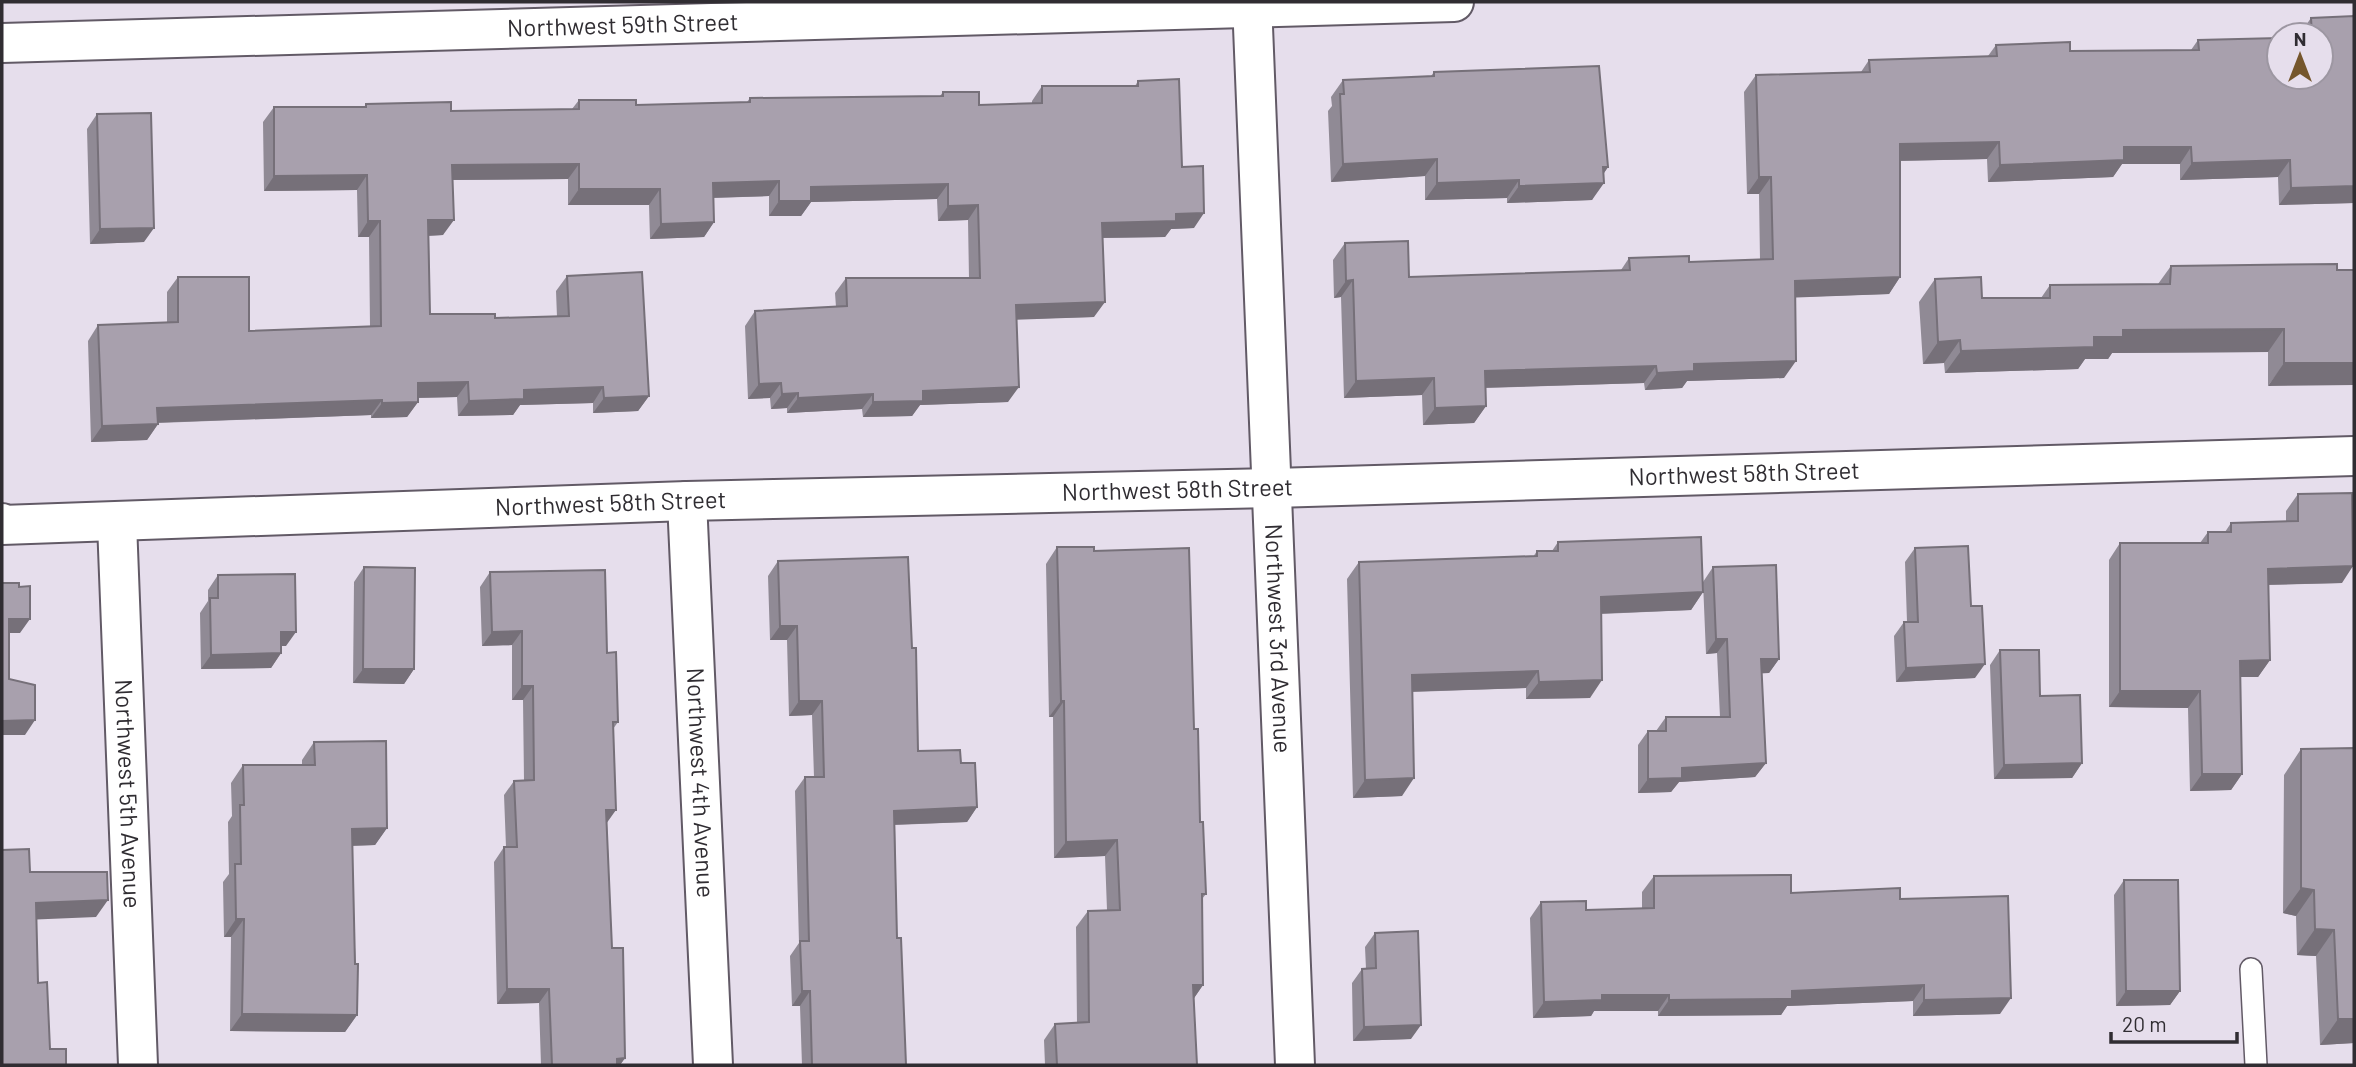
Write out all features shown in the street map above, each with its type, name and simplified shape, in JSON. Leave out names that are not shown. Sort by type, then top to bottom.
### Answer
[{"type":"street","name":"Northwest 59th Street","points":[[2,43],[1252,5],[1454,2]]},
{"type":"street","name":"Northwest 3rd Avenue","points":[[1252,5],[1296,1065]]},
{"type":"street","name":"Northwest 58th Street","points":[[2,524],[117,523],[687,501],[1274,488],[2354,456]]},
{"type":"street","name":"Northwest 4th Avenue","points":[[687,501],[713,1065]]},
{"type":"street","name":"Northwest 5th Avenue","points":[[117,523],[138,1065]]},
{"type":"lane","points":[[2251,969],[2256,1065]]},
{"type":"building","points":[[2354,16],[2354,186],[2291,188],[2290,160],[2192,163],[2191,147],[2124,147],[2124,160],[2000,165],[1999,142],[1900,144],[1900,277],[1795,281],[1796,361],[1694,364],[1694,371],[1657,373],[1656,366],[1485,371],[1486,406],[1435,408],[1434,378],[1356,381],[1353,280],[1346,281],[1345,243],[1408,241],[1409,277],[1630,270],[1629,258],[1689,256],[1689,262],[1773,259],[1771,177],[1759,177],[1756,75],[1870,72],[1869,60],[1997,56],[1996,45],[2070,42],[2070,51],[2199,50],[2198,40],[2265,38],[2265,91],[2335,91],[2335,21],[2311,21],[2311,18]]},
{"type":"building","points":[[1599,66],[1608,167],[1603,167],[1604,183],[1519,186],[1519,180],[1437,183],[1437,159],[1343,164],[1340,94],[1344,94],[1343,80],[1434,76],[1434,72]]},
{"type":"building","points":[[1179,79],[1182,167],[1203,166],[1204,213],[1176,214],[1176,221],[1102,223],[1105,302],[1016,305],[1019,387],[923,391],[923,401],[873,402],[873,394],[798,398],[798,393],[782,394],[781,383],[759,384],[755,311],[847,306],[846,278],[980,278],[978,205],[948,206],[948,184],[811,187],[811,201],[779,201],[779,181],[713,183],[714,222],[661,224],[660,189],[579,189],[579,164],[452,165],[454,220],[428,220],[430,314],[495,314],[495,318],[569,316],[567,276],[642,272],[649,396],[604,398],[603,387],[524,390],[524,399],[469,401],[468,382],[418,383],[418,402],[382,403],[382,400],[157,408],[158,424],[102,426],[98,325],[178,322],[178,277],[249,277],[249,331],[381,326],[380,221],[368,221],[367,175],[274,176],[274,107],[366,107],[366,104],[451,102],[451,111],[579,109],[579,100],[636,100],[636,105],[750,102],[750,98],[943,96],[943,92],[979,92],[979,105],[1042,103],[1042,86],[1138,86],[1138,81]]},
{"type":"building","points":[[151,113],[154,228],[100,229],[97,114]]},
{"type":"building","points":[[2337,264],[2337,270],[2354,270],[2354,363],[2284,363],[2284,329],[2123,330],[2123,337],[2094,337],[2094,347],[1961,351],[1960,340],[1938,342],[1935,279],[1981,277],[1982,298],[2050,298],[2050,285],[2170,284],[2171,266]]},
{"type":"building","points":[[2352,493],[2353,566],[2268,569],[2270,660],[2240,661],[2242,774],[2202,774],[2200,691],[2120,691],[2120,543],[2208,543],[2208,532],[2231,532],[2231,523],[2298,521],[2298,494]]},
{"type":"building","points":[[1701,537],[1703,592],[1601,597],[1602,680],[1539,682],[1538,671],[1412,675],[1414,778],[1365,780],[1359,562],[1537,556],[1537,551],[1558,551],[1558,542]]},
{"type":"building","points":[[1968,546],[1971,606],[1982,606],[1985,664],[1906,668],[1904,622],[1918,622],[1915,548]]},
{"type":"building","points":[[1057,547],[1094,547],[1094,551],[1189,548],[1194,729],[1198,729],[1200,822],[1203,822],[1206,894],[1202,894],[1203,985],[1193,985],[1197,1065],[1057,1065],[1055,1024],[1089,1022],[1088,911],[1120,910],[1117,840],[1066,842],[1064,701],[1061,701]]},
{"type":"building","points":[[908,557],[912,648],[916,648],[918,751],[960,750],[961,763],[975,763],[977,807],[894,811],[897,938],[901,938],[906,1065],[812,1065],[810,991],[802,991],[800,941],[809,941],[805,777],[824,777],[822,701],[799,701],[797,626],[780,626],[778,561]]},
{"type":"building","points":[[1776,565],[1779,659],[1761,659],[1766,763],[1682,768],[1682,778],[1648,779],[1648,731],[1666,731],[1666,717],[1730,717],[1727,639],[1716,639],[1713,567]]},
{"type":"building","points":[[364,567],[415,568],[414,669],[363,669]]},
{"type":"building","points":[[605,570],[607,653],[616,652],[618,722],[613,722],[616,810],[606,810],[612,948],[623,948],[625,1058],[617,1059],[617,1065],[552,1065],[549,989],[507,989],[504,847],[517,847],[514,781],[534,780],[533,686],[522,686],[522,631],[492,632],[490,572]]},
{"type":"building","points":[[295,574],[296,632],[281,632],[281,653],[211,655],[210,598],[218,598],[218,575]]},
{"type":"building","points":[[2,583],[19,583],[19,587],[30,586],[30,619],[9,619],[9,679],[35,685],[35,720],[2,721]]},
{"type":"building","points":[[2000,650],[2039,650],[2040,696],[2080,695],[2082,763],[2004,765]]},
{"type":"building","points":[[386,741],[387,828],[352,829],[355,964],[358,964],[357,1015],[242,1014],[244,919],[236,919],[235,864],[241,864],[240,805],[244,805],[243,765],[315,765],[314,742]]},
{"type":"building","points":[[2354,748],[2354,1019],[2338,1019],[2334,930],[2315,929],[2314,890],[2301,888],[2301,749]]},
{"type":"building","points":[[29,849],[30,872],[107,872],[108,900],[36,903],[38,983],[47,982],[50,1049],[66,1049],[66,1065],[2,1065],[2,850]]},
{"type":"building","points":[[1791,875],[1791,893],[1900,888],[1900,899],[2008,896],[2011,998],[1924,1000],[1924,985],[1792,991],[1792,999],[1669,1000],[1669,995],[1602,995],[1602,1000],[1544,1002],[1541,902],[1586,901],[1586,910],[1654,908],[1654,876]]},
{"type":"building","points":[[2124,880],[2178,880],[2180,991],[2126,991]]},
{"type":"building","points":[[1418,931],[1421,1025],[1364,1027],[1362,969],[1376,968],[1375,933]]}]
